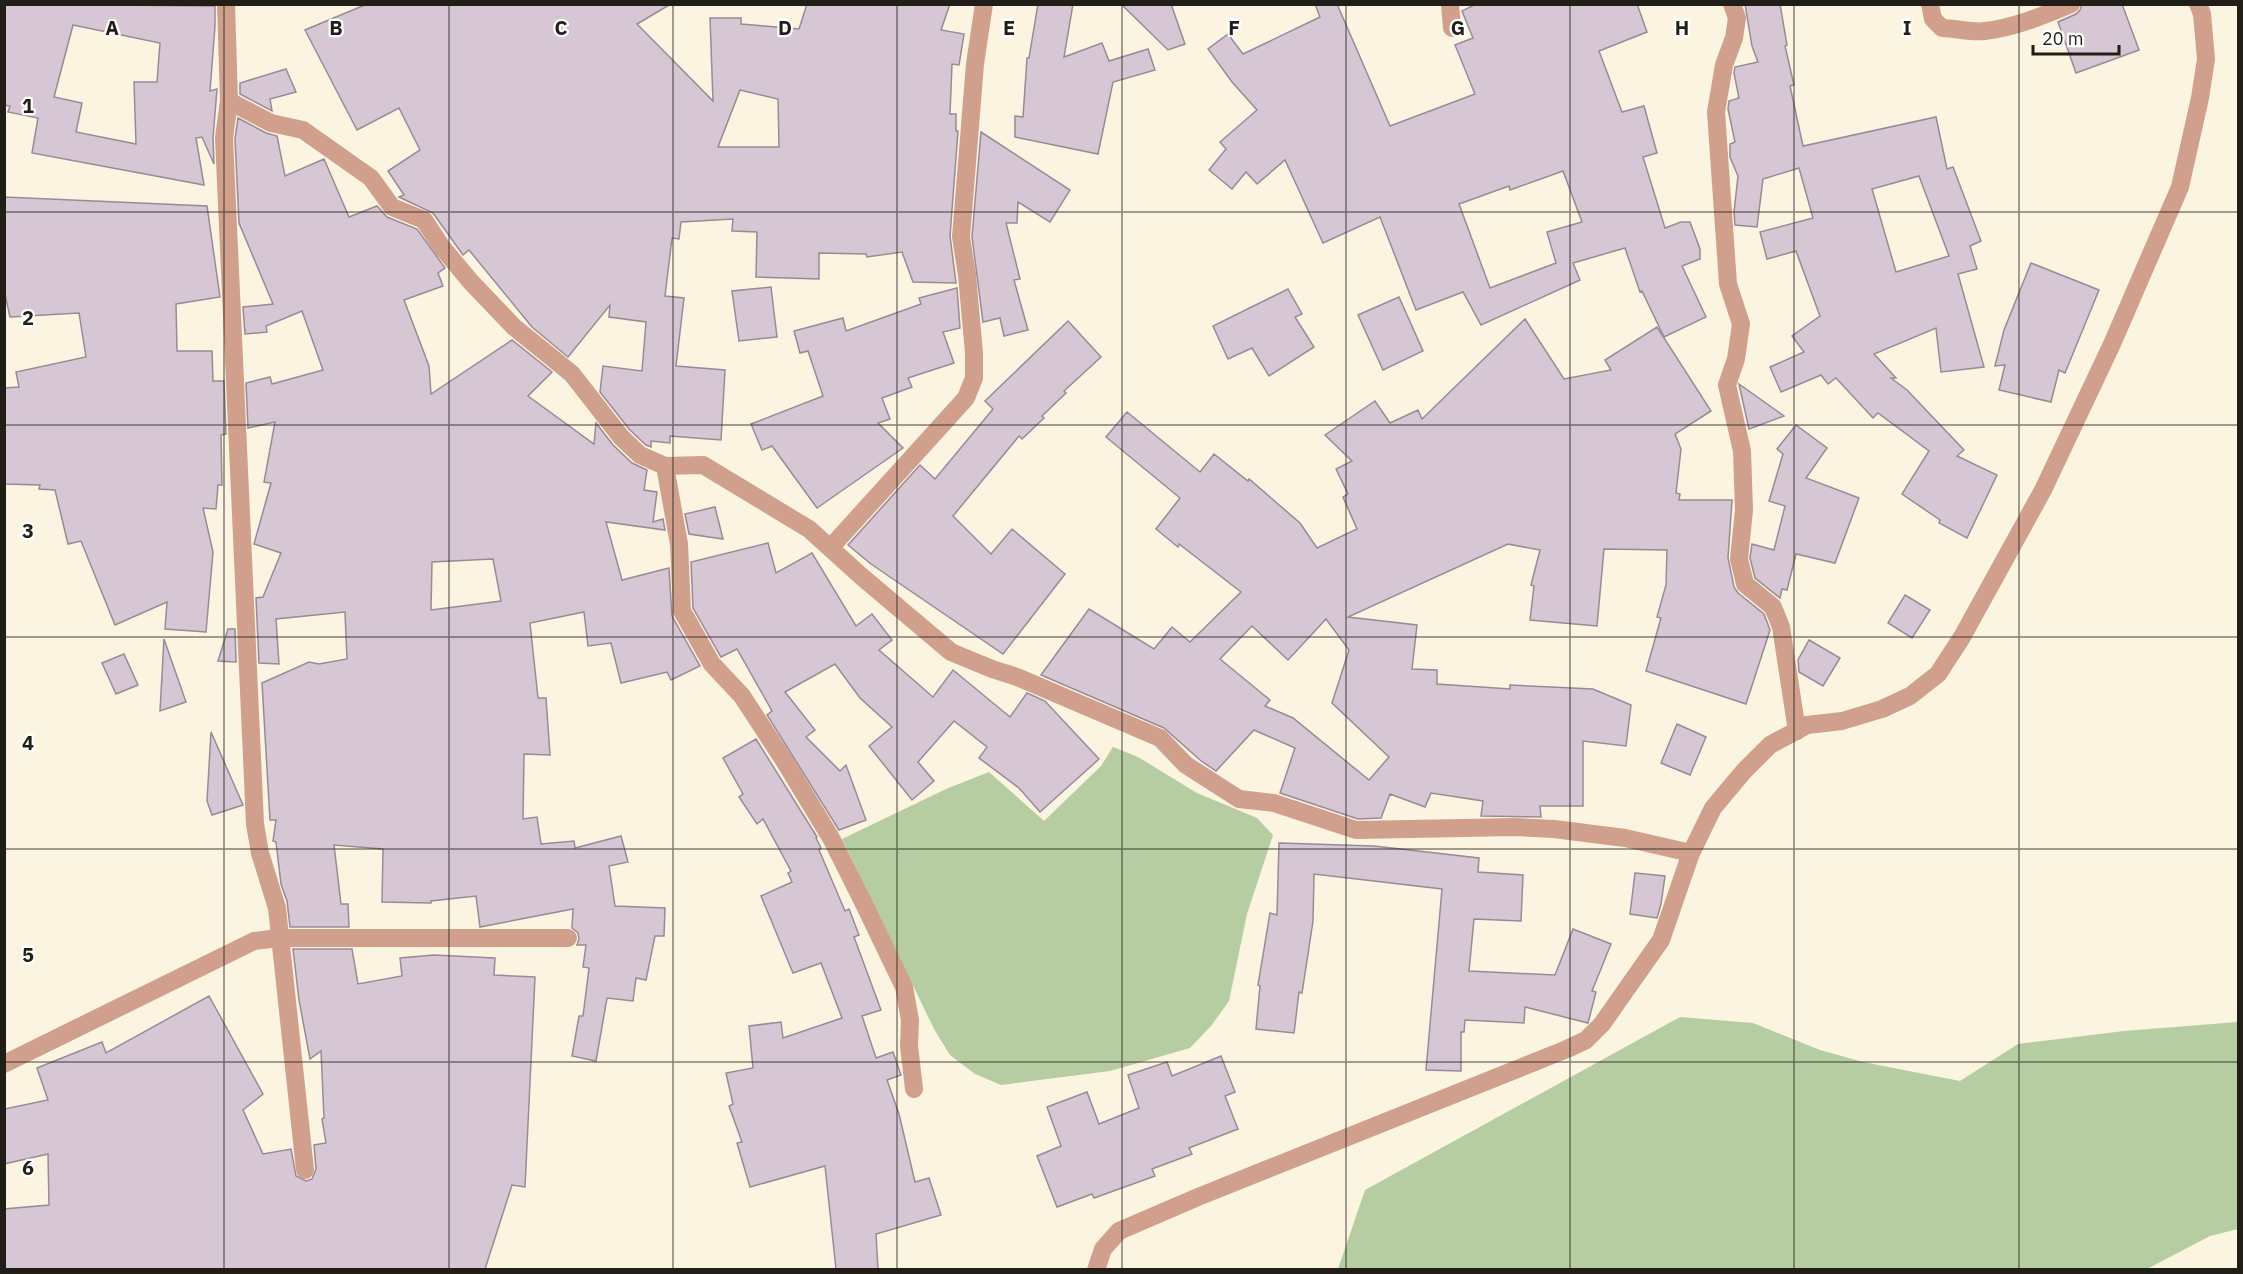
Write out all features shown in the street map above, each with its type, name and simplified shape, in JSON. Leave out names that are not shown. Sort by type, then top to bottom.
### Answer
[{"type":"street","points":[[226,4],[229,101],[224,138],[255,824],[260,853],[277,908],[305,1170]]},
{"type":"street","points":[[831,546],[966,398],[974,378],[967,275],[960,237],[975,63],[984,4]]},
{"type":"street","points":[[1450,4],[1452,28]]},
{"type":"street","points":[[1732,4],[1737,18],[1734,38],[1724,65],[1716,112],[1728,284],[1741,324],[1736,359],[1727,385],[1742,451],[1744,510],[1739,559],[1746,584],[1773,607],[1781,627],[1797,731]]},
{"type":"street","points":[[1930,4],[1933,19],[1942,28],[1983,32],[2035,18],[2071,4]]},
{"type":"street","points":[[1096,1269],[1103,1249],[1119,1231],[1586,1040],[1602,1024],[1661,940],[1690,853],[1713,808],[1744,771],[1770,744],[1807,725],[1842,721],[1882,709],[1910,696],[1938,674],[1962,637],[2033,509],[2112,344],[2180,187],[2200,98],[2206,59],[2202,14],[2198,4]]},
{"type":"street","points":[[229,101],[271,123],[303,130],[370,178],[392,207],[423,220],[448,255],[514,327],[572,374],[621,437],[640,455],[665,466],[703,465],[809,529],[951,652],[1017,677],[1160,738],[1186,765],[1239,799],[1274,803],[1356,830],[1515,827],[1554,829],[1625,838],[1690,853]]},
{"type":"street","points":[[665,466],[679,544],[682,611],[712,664],[742,696],[785,762],[831,838],[880,936],[904,987],[910,1020],[909,1046],[914,1089]]},
{"type":"street","points":[[4,1064],[254,942],[279,938],[568,938]]},
{"type":"green space","points":[[1113,747],[1138,757],[1197,793],[1257,818],[1273,835],[1247,914],[1229,1001],[1211,1026],[1190,1048],[1110,1071],[1001,1085],[975,1074],[950,1055],[934,1029],[842,839],[946,789],[989,772],[1044,821],[1101,766]]},
{"type":"green space","points":[[1680,1017],[1753,1023],[1820,1050],[1863,1062],[1960,1081],[2018,1044],[2124,1031],[2238,1022],[2238,1229],[2210,1236],[2145,1270],[1338,1269],[1365,1190]]},
{"type":"building","points":[[4,4],[215,6],[210,91],[217,89],[213,138],[214,164],[202,137],[196,138],[204,185],[32,153],[38,118],[8,112],[10,106],[4,105]],"holes":[[[73,25],[160,43],[157,82],[134,82],[136,144],[76,132],[82,103],[54,97]]]},
{"type":"building","points":[[367,4],[671,4],[637,24],[713,101],[710,18],[741,18],[741,24],[799,29],[807,4],[950,4],[941,30],[964,34],[959,65],[952,64],[950,114],[956,114],[956,131],[958,131],[950,236],[956,283],[913,282],[902,252],[867,257],[866,254],[819,253],[819,279],[756,277],[757,232],[732,231],[733,219],[681,222],[679,239],[672,238],[665,296],[684,298],[676,366],[725,370],[721,440],[670,436],[670,443],[651,441],[651,447],[629,429],[600,392],[603,366],[642,371],[646,322],[609,317],[610,305],[568,357],[532,327],[469,250],[463,255],[433,213],[399,197],[404,195],[388,171],[420,150],[399,108],[357,130],[305,30]],"holes":[[[740,90],[778,99],[779,147],[718,147]]]},
{"type":"building","points":[[1038,4],[1073,4],[1064,57],[1102,43],[1109,61],[1148,49],[1155,70],[1113,82],[1098,154],[1015,137],[1015,116],[1023,117],[1027,58],[1029,58]]},
{"type":"building","points":[[1121,4],[1171,4],[1185,44],[1168,50]]},
{"type":"building","points":[[1315,4],[1337,4],[1390,126],[1475,94],[1455,45],[1473,38],[1462,11],[1476,4],[1637,4],[1647,32],[1599,51],[1622,112],[1644,106],[1657,153],[1643,157],[1665,228],[1681,222],[1690,222],[1700,249],[1700,259],[1682,266],[1706,317],[1664,337],[1642,291],[1640,292],[1625,248],[1573,263],[1580,280],[1481,325],[1463,292],[1416,310],[1380,217],[1323,243],[1285,160],[1257,184],[1246,172],[1232,189],[1209,170],[1226,149],[1220,142],[1257,110],[1232,82],[1208,49],[1228,34],[1243,54],[1320,17]],"holes":[[[1563,171],[1582,222],[1547,232],[1556,263],[1490,288],[1459,204],[1509,186],[1510,190]]]},
{"type":"building","points":[[1745,4],[1780,4],[1787,45],[1785,46],[1794,85],[1790,86],[1803,146],[1936,117],[1947,169],[1953,167],[1981,241],[1970,246],[1977,269],[1958,274],[1984,367],[1941,372],[1936,328],[1874,354],[1896,378],[1891,378],[1907,390],[1964,450],[1957,456],[1997,475],[1967,538],[1939,523],[1940,520],[1902,494],[1929,451],[1878,413],[1873,418],[1836,378],[1828,384],[1821,375],[1781,392],[1770,367],[1804,352],[1792,336],[1820,316],[1796,251],[1767,259],[1760,232],[1813,218],[1799,168],[1763,179],[1757,227],[1735,225],[1738,176],[1730,157],[1730,144],[1735,142],[1728,109],[1729,101],[1739,98],[1735,67],[1758,62],[1752,46]],"holes":[[[1919,176],[1949,256],[1896,272],[1872,189]]]},
{"type":"building","points":[[2082,4],[2122,4],[2139,50],[2076,73],[2058,22],[2076,14]]},
{"type":"building","points":[[286,69],[296,92],[270,99],[272,111],[240,94],[240,83]]},
{"type":"building","points":[[238,118],[266,133],[277,136],[285,176],[324,159],[349,217],[377,206],[387,217],[417,229],[445,268],[438,273],[443,286],[404,300],[429,366],[431,394],[512,340],[552,372],[528,396],[594,444],[596,423],[613,445],[632,463],[647,470],[644,490],[657,492],[653,522],[663,519],[665,530],[606,522],[622,580],[669,568],[672,616],[700,666],[671,680],[667,672],[621,683],[611,643],[588,646],[584,612],[530,623],[538,698],[546,698],[550,755],[524,754],[523,819],[537,817],[541,844],[574,841],[575,848],[621,836],[628,862],[609,866],[615,906],[665,908],[664,936],[655,936],[646,980],[636,978],[633,1001],[607,998],[596,1061],[572,1056],[579,1016],[583,1016],[589,968],[583,967],[586,945],[577,945],[578,933],[572,928],[573,909],[480,927],[476,896],[431,901],[431,903],[382,902],[383,849],[334,845],[341,904],[348,904],[349,927],[290,927],[287,901],[281,884],[276,842],[273,841],[276,820],[270,820],[262,683],[309,662],[319,664],[347,659],[345,612],[276,619],[279,664],[259,663],[256,598],[263,597],[281,553],[254,544],[271,483],[264,482],[275,422],[248,428],[246,383],[270,377],[272,384],[323,370],[302,311],[266,326],[267,332],[245,334],[243,307],[273,304],[239,223],[235,139]],"holes":[[[493,559],[501,601],[431,610],[432,562]]]},
{"type":"building","points":[[981,132],[1070,190],[1050,222],[1018,202],[1017,223],[1006,223],[1020,279],[1014,280],[1028,330],[1004,336],[1000,318],[983,322],[972,237]]},
{"type":"building","points":[[4,197],[207,206],[220,297],[176,304],[177,351],[212,351],[213,381],[224,381],[226,434],[221,435],[222,485],[218,485],[216,509],[203,508],[213,552],[206,632],[165,629],[167,602],[115,625],[81,541],[68,544],[55,490],[39,489],[40,485],[4,484],[4,388],[19,387],[16,372],[86,357],[79,313],[10,317],[4,290]]},
{"type":"building","points":[[2031,263],[2099,290],[2065,373],[2059,370],[2051,402],[1999,390],[2005,365],[1995,366],[2004,330]]},
{"type":"building","points":[[771,287],[777,337],[739,341],[732,291]]},
{"type":"building","points":[[957,288],[960,328],[943,332],[954,363],[908,378],[912,387],[882,398],[890,419],[878,423],[903,448],[817,508],[772,446],[762,450],[751,424],[823,396],[808,351],[800,353],[794,331],[843,318],[846,331],[921,304],[919,298]]},
{"type":"building","points":[[1288,289],[1302,314],[1295,317],[1314,347],[1269,376],[1252,348],[1228,359],[1213,326]]},
{"type":"building","points":[[1399,297],[1423,351],[1383,370],[1358,315]]},
{"type":"building","points":[[1525,319],[1564,379],[1611,370],[1605,360],[1657,327],[1711,411],[1675,434],[1681,449],[1676,493],[1680,494],[1679,500],[1732,500],[1728,558],[1734,587],[1764,614],[1770,630],[1746,704],[1646,671],[1661,618],[1657,617],[1666,585],[1667,550],[1604,549],[1597,626],[1530,620],[1534,586],[1531,585],[1540,550],[1508,544],[1348,617],[1417,625],[1412,669],[1437,670],[1437,684],[1510,689],[1510,685],[1593,689],[1631,705],[1626,746],[1583,741],[1583,806],[1540,806],[1541,817],[1481,816],[1483,801],[1431,793],[1425,807],[1390,794],[1381,818],[1358,819],[1280,793],[1295,748],[1254,730],[1216,771],[1164,728],[1041,675],[1089,609],[1154,649],[1172,627],[1190,642],[1241,592],[1156,529],[1180,498],[1106,437],[1127,412],[1200,472],[1214,454],[1248,481],[1249,479],[1300,523],[1317,548],[1357,529],[1343,497],[1348,494],[1336,469],[1352,461],[1325,435],[1375,401],[1390,423],[1418,410],[1422,419]],"holes":[[[1326,619],[1349,650],[1332,703],[1389,757],[1369,780],[1293,718],[1265,706],[1270,700],[1220,659],[1252,626],[1288,660]]]},
{"type":"building","points":[[1068,321],[1101,357],[1064,391],[1066,393],[1042,416],[1044,418],[1022,439],[1019,436],[953,516],[991,554],[1012,529],[1065,574],[1003,654],[871,564],[848,545],[920,465],[935,479],[993,409],[985,401]]},
{"type":"building","points":[[1739,384],[1784,416],[1749,429]]},
{"type":"building","points":[[1796,425],[1827,448],[1806,478],[1859,498],[1835,563],[1796,554],[1787,590],[1782,589],[1780,598],[1755,578],[1750,558],[1752,544],[1774,550],[1785,506],[1769,501],[1783,454],[1777,449]]},
{"type":"building","points":[[715,507],[723,539],[689,534],[685,514]]},
{"type":"building","points":[[768,543],[776,573],[812,553],[856,626],[872,614],[892,640],[879,650],[933,697],[953,670],[1010,717],[1027,693],[1045,701],[1099,759],[1040,812],[1019,788],[979,758],[987,747],[954,721],[918,762],[934,781],[912,800],[869,746],[892,727],[860,698],[835,664],[785,692],[815,730],[806,737],[840,771],[846,765],[866,820],[839,830],[767,715],[772,711],[737,649],[721,657],[693,608],[691,562]]},
{"type":"building","points":[[1905,595],[1930,610],[1912,638],[1888,623]]},
{"type":"building","points":[[228,629],[235,629],[236,662],[218,661]]},
{"type":"building","points":[[164,639],[186,702],[160,711]]},
{"type":"building","points":[[1809,640],[1840,658],[1823,686],[1799,672],[1798,660]]},
{"type":"building","points":[[124,654],[138,685],[116,694],[102,663]]},
{"type":"building","points":[[1677,724],[1706,737],[1690,775],[1661,763]]},
{"type":"building","points":[[211,732],[243,805],[212,815],[207,801]]},
{"type":"building","points":[[756,739],[817,837],[821,848],[819,850],[845,911],[849,909],[859,935],[854,937],[881,1010],[862,1016],[876,1058],[893,1052],[901,1075],[887,1080],[899,1114],[915,1182],[929,1178],[941,1215],[876,1234],[878,1269],[836,1269],[825,1166],[750,1187],[737,1143],[742,1142],[729,1106],[733,1104],[726,1073],[753,1068],[749,1026],[781,1022],[783,1038],[842,1018],[821,963],[793,973],[761,896],[792,882],[788,873],[791,871],[763,819],[757,824],[739,797],[743,794],[723,758]]},
{"type":"building","points":[[1279,843],[1374,846],[1479,858],[1478,872],[1523,875],[1521,921],[1474,919],[1469,971],[1555,975],[1573,929],[1611,944],[1592,991],[1596,992],[1588,1023],[1525,1007],[1524,1023],[1465,1020],[1464,1032],[1461,1032],[1461,1071],[1426,1070],[1442,889],[1314,874],[1313,921],[1302,993],[1299,992],[1294,1033],[1256,1029],[1260,986],[1258,985],[1270,913],[1277,915]]},
{"type":"building","points":[[1635,873],[1665,876],[1657,918],[1630,914]]},
{"type":"building","points":[[293,949],[352,949],[358,984],[402,976],[400,958],[434,955],[495,958],[494,975],[535,977],[525,1187],[512,1185],[485,1269],[4,1269],[4,1209],[49,1205],[48,1154],[4,1164],[4,1109],[48,1100],[37,1068],[102,1042],[106,1053],[209,996],[263,1094],[243,1110],[263,1154],[291,1149],[296,1176],[306,1181],[312,1179],[316,1169],[314,1145],[326,1143],[322,1119],[324,1118],[321,1051],[310,1059],[299,1000]]},
{"type":"building","points":[[1221,1056],[1235,1092],[1225,1096],[1238,1129],[1189,1148],[1192,1154],[1152,1169],[1155,1176],[1094,1198],[1092,1194],[1057,1207],[1037,1156],[1061,1146],[1047,1107],[1087,1092],[1099,1124],[1139,1108],[1128,1075],[1167,1062],[1172,1076]]}]
